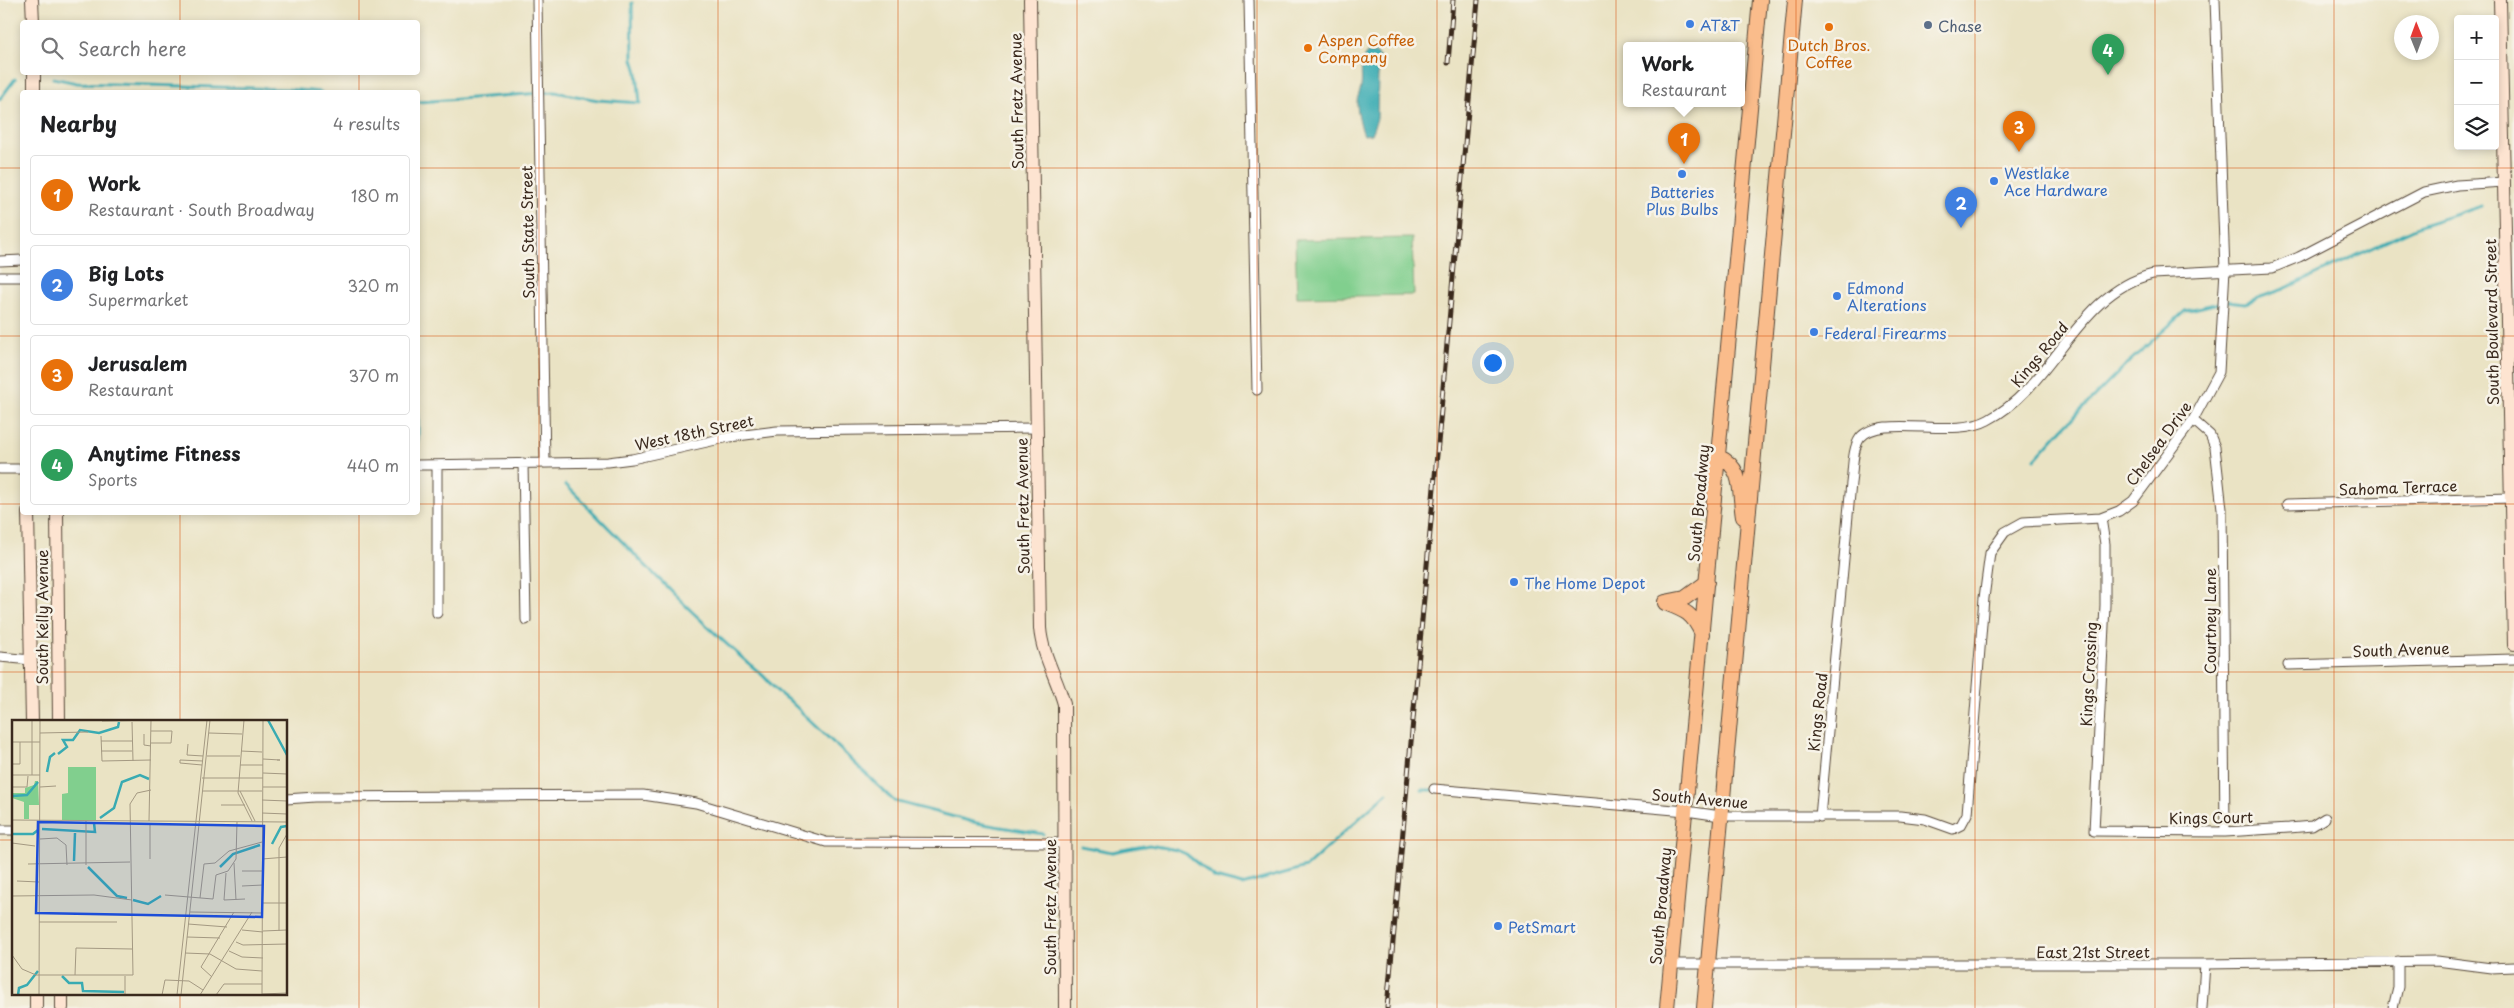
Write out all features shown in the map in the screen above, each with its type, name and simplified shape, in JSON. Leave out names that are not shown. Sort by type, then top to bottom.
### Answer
[{"type":"main road","points":[[32,0],[33,20]]},
{"type":"main road","name":"South Fretz Avenue","points":[[1030,0],[1040,628],[1045,654],[1055,674],[1064,704],[1065,1008]]},
{"type":"main road","name":"South Broadway","points":[[1667,1008],[1760,0]]},
{"type":"main road","points":[[1704,1008],[1796,0]]},
{"type":"main road","name":"South Boulevard Street","points":[[2500,0],[2511,365],[2514,644]]},
{"type":"main road","points":[[34,75],[34,90]]},
{"type":"main road","points":[[1719,457],[1732,465],[1737,472],[1746,538]]},
{"type":"main road","name":"South Kelly Avenue","points":[[28,515],[32,720]]},
{"type":"main road","name":"South Kelly Avenue","points":[[57,515],[58,720]]},
{"type":"main road","points":[[1702,635],[1694,617],[1688,612],[1665,602],[1685,598],[1707,582]]},
{"type":"street","name":"South State Street","points":[[537,0],[545,463]]},
{"type":"street","points":[[1249,0],[1257,390]]},
{"type":"street","name":"Chelsea Drive","points":[[1961,825],[1967,814],[1984,598],[1990,553],[2005,532],[2023,522],[2101,518],[2119,511],[2133,501],[2193,420],[2219,372],[2225,270],[2215,0]]},
{"type":"street","name":"Kings Road","points":[[1820,817],[1854,453],[1859,439],[1873,428],[1890,425],[1954,429],[1987,421],[2019,400],[2096,307],[2116,290],[2135,278],[2154,274],[2272,268],[2299,257],[2424,192],[2457,185],[2504,182]]},
{"type":"street","points":[[0,261],[20,260]]},
{"type":"street","points":[[0,278],[20,277]]},
{"type":"street","name":"Courtney Lane","points":[[2193,420],[2210,434],[2215,448],[2222,509],[2225,832]]},
{"type":"street","name":"West 18th Street","points":[[420,465],[608,462],[632,459],[728,437],[776,431],[1036,428]]},
{"type":"street","points":[[523,464],[526,620]]},
{"type":"street","points":[[437,465],[437,613]]},
{"type":"street","points":[[0,469],[20,469]]},
{"type":"street","name":"Sahoma Terrace","points":[[2287,504],[2511,498]]},
{"type":"street","name":"Kings Crossing","points":[[2094,832],[2104,605],[2105,544],[2101,518]]},
{"type":"street","points":[[0,656],[31,660]]},
{"type":"street","name":"South Avenue","points":[[2288,665],[2514,659]]},
{"type":"street","name":"South Avenue","points":[[1434,789],[1686,811],[1721,816],[1900,816],[1925,819],[1953,829],[1961,825]]},
{"type":"street","points":[[288,799],[323,797],[642,795],[696,803],[826,842],[1065,843]]},
{"type":"street","name":"Kings Court","points":[[2094,832],[2225,832],[2312,826],[2325,818]]},
{"type":"street","points":[[2392,1008],[2398,987],[2398,961]]},
{"type":"street","name":"East 21st Street","points":[[1671,964],[2205,964],[2437,961],[2491,968],[2514,967]]},
{"type":"street","points":[[2202,1008],[2205,964]]},
{"type":"green space","points":[[1412,238],[1414,295],[1297,297],[1295,240]]},
{"type":"water","points":[[1367,53],[1376,53],[1379,56],[1381,66],[1378,76],[1377,119],[1371,134],[1364,135],[1357,109],[1357,98],[1361,87],[1362,64]]},
{"type":"waterway","points":[[420,102],[555,92],[598,100],[640,103],[637,72],[633,59],[632,3]]},
{"type":"waterway","points":[[53,78],[77,83],[298,90]]},
{"type":"waterway","points":[[0,99],[15,79]]},
{"type":"waterway","points":[[2035,459],[2130,361],[2185,311],[2227,301],[2245,303],[2284,289],[2422,225],[2482,206]]},
{"type":"waterway","points":[[566,485],[685,605],[764,677],[781,695],[790,701],[894,801],[977,823],[1043,834]]},
{"type":"waterway","points":[[1422,790],[1433,790]]},
{"type":"waterway","points":[[1081,846],[1112,852],[1149,845],[1177,850],[1186,854],[1215,878],[1242,885],[1306,867],[1387,793]]},
{"type":"railway","points":[[1448,63],[1453,0]]},
{"type":"railway","points":[[1387,1008],[1478,0]]},
{"type":"place","name":"AT&T","points":[[1690,24]]},
{"type":"place","name":"Chase","points":[[1928,25]]},
{"type":"place","name":"Dutch Bros. Coffee","points":[[1829,27]]},
{"type":"place","name":"Aspen Coffee Company","points":[[1308,48]]},
{"type":"place","name":"Anytime Fitness","points":[[2108,75]]},
{"type":"place","name":"Jerusalem","points":[[2019,152]]},
{"type":"place","name":"Work","points":[[1684,164]]},
{"type":"place","name":"Batteries Plus Bulbs","points":[[1682,174]]},
{"type":"place","name":"Westlake Ace Hardware","points":[[1994,181]]},
{"type":"place","name":"Big Lots","points":[[1961,228]]},
{"type":"place","name":"Edmond Alterations","points":[[1837,296]]},
{"type":"place","name":"Federal Firearms","points":[[1814,332]]},
{"type":"place","name":"The Home Depot","points":[[1514,582]]},
{"type":"place","name":"PetSmart","points":[[1498,926]]}]
